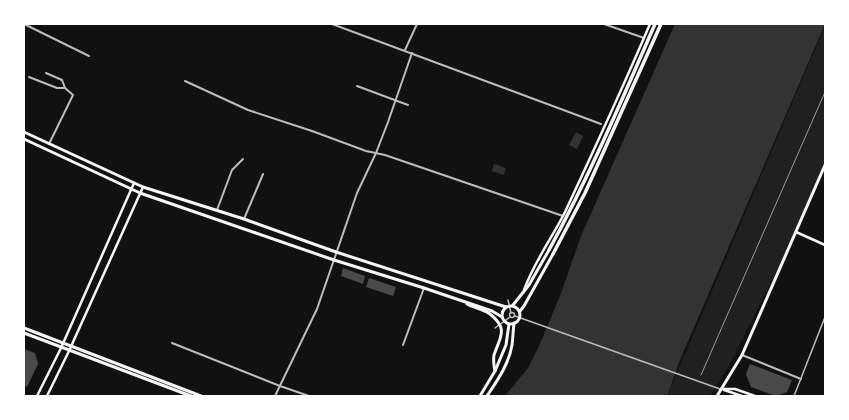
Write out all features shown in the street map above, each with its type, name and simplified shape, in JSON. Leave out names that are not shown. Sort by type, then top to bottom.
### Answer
[{"type":"highway","points":[[549,250],[567,218],[655,24]]},
{"type":"highway","points":[[553,254],[585,193],[661,24]]},
{"type":"main road","points":[[523,294],[530,274],[563,216],[603,132],[650,24]]},
{"type":"main road","points":[[24,132],[143,187],[244,219],[336,252],[506,306],[513,305],[523,294],[549,250]]},
{"type":"main road","points":[[24,139],[140,193],[334,260],[492,311],[502,317],[504,321],[509,324],[517,322],[520,317],[520,311],[553,254]]},
{"type":"main road","points":[[717,396],[742,355],[825,165]]},
{"type":"main road","points":[[37,396],[61,348],[134,183]]},
{"type":"main road","points":[[47,396],[71,347],[143,187]]},
{"type":"main road","points":[[796,232],[825,245]]},
{"type":"main road","points":[[462,301],[490,314],[501,328],[501,341],[494,360],[495,371]]},
{"type":"main road","points":[[486,309],[489,305],[488,301]]},
{"type":"main road","points":[[513,305],[520,311]]},
{"type":"main road","points":[[502,317],[502,311],[506,306]]},
{"type":"main road","points":[[487,396],[503,370],[512,347],[514,323]]},
{"type":"main road","points":[[480,396],[495,371],[506,345],[509,324]]},
{"type":"main road","points":[[24,328],[200,396]]},
{"type":"main road","points":[[24,333],[190,396]]},
{"type":"main road","points":[[722,389],[742,396]]},
{"type":"main road","points":[[722,389],[735,389],[755,396]]},
{"type":"street","points":[[24,24],[89,56]]},
{"type":"street","points":[[332,24],[601,124]]},
{"type":"street","points":[[405,50],[417,24]]},
{"type":"street","points":[[604,24],[644,38]]},
{"type":"street","points":[[275,396],[316,309],[357,193],[376,153],[412,53]]},
{"type":"street","points":[[46,73],[62,80],[64,88]]},
{"type":"street","points":[[29,77],[57,88],[64,88],[73,95],[49,144]]},
{"type":"street","points":[[185,81],[248,110],[563,216]]},
{"type":"street","points":[[357,86],[408,105]]},
{"type":"street","points":[[217,210],[232,170],[243,159]]},
{"type":"street","points":[[244,219],[263,174]]},
{"type":"street","points":[[403,345],[424,288]]},
{"type":"street","points":[[508,300],[512,313],[515,316],[722,389]]},
{"type":"street","points":[[510,317],[512,313]]},
{"type":"street","points":[[495,328],[510,317],[512,318],[515,316]]},
{"type":"street","points":[[794,396],[825,317]]},
{"type":"street","points":[[172,343],[309,396]]},
{"type":"street","points":[[742,355],[801,379]]},
{"type":"shaded area","points":[[675,24],[825,24],[680,360],[667,396],[505,396],[528,368],[539,346],[560,296],[581,236]]},
{"type":"shaded area","points":[[825,26],[825,163],[796,232],[729,366],[710,396],[667,396]]},
{"type":"shaded area","points":[[576,132],[583,136],[577,149],[569,145]]},
{"type":"shaded area","points":[[494,164],[506,168],[504,175],[492,171]]},
{"type":"building","points":[[343,268],[365,276],[363,284],[341,276]]},
{"type":"building","points":[[369,278],[396,287],[393,296],[366,287]]},
{"type":"building","points":[[24,349],[35,353],[38,364],[27,387],[24,386]]},
{"type":"building","points":[[750,364],[792,380],[787,392],[776,396],[751,387],[746,374]]},
{"type":"tram line","points":[[701,375],[825,92]]}]
